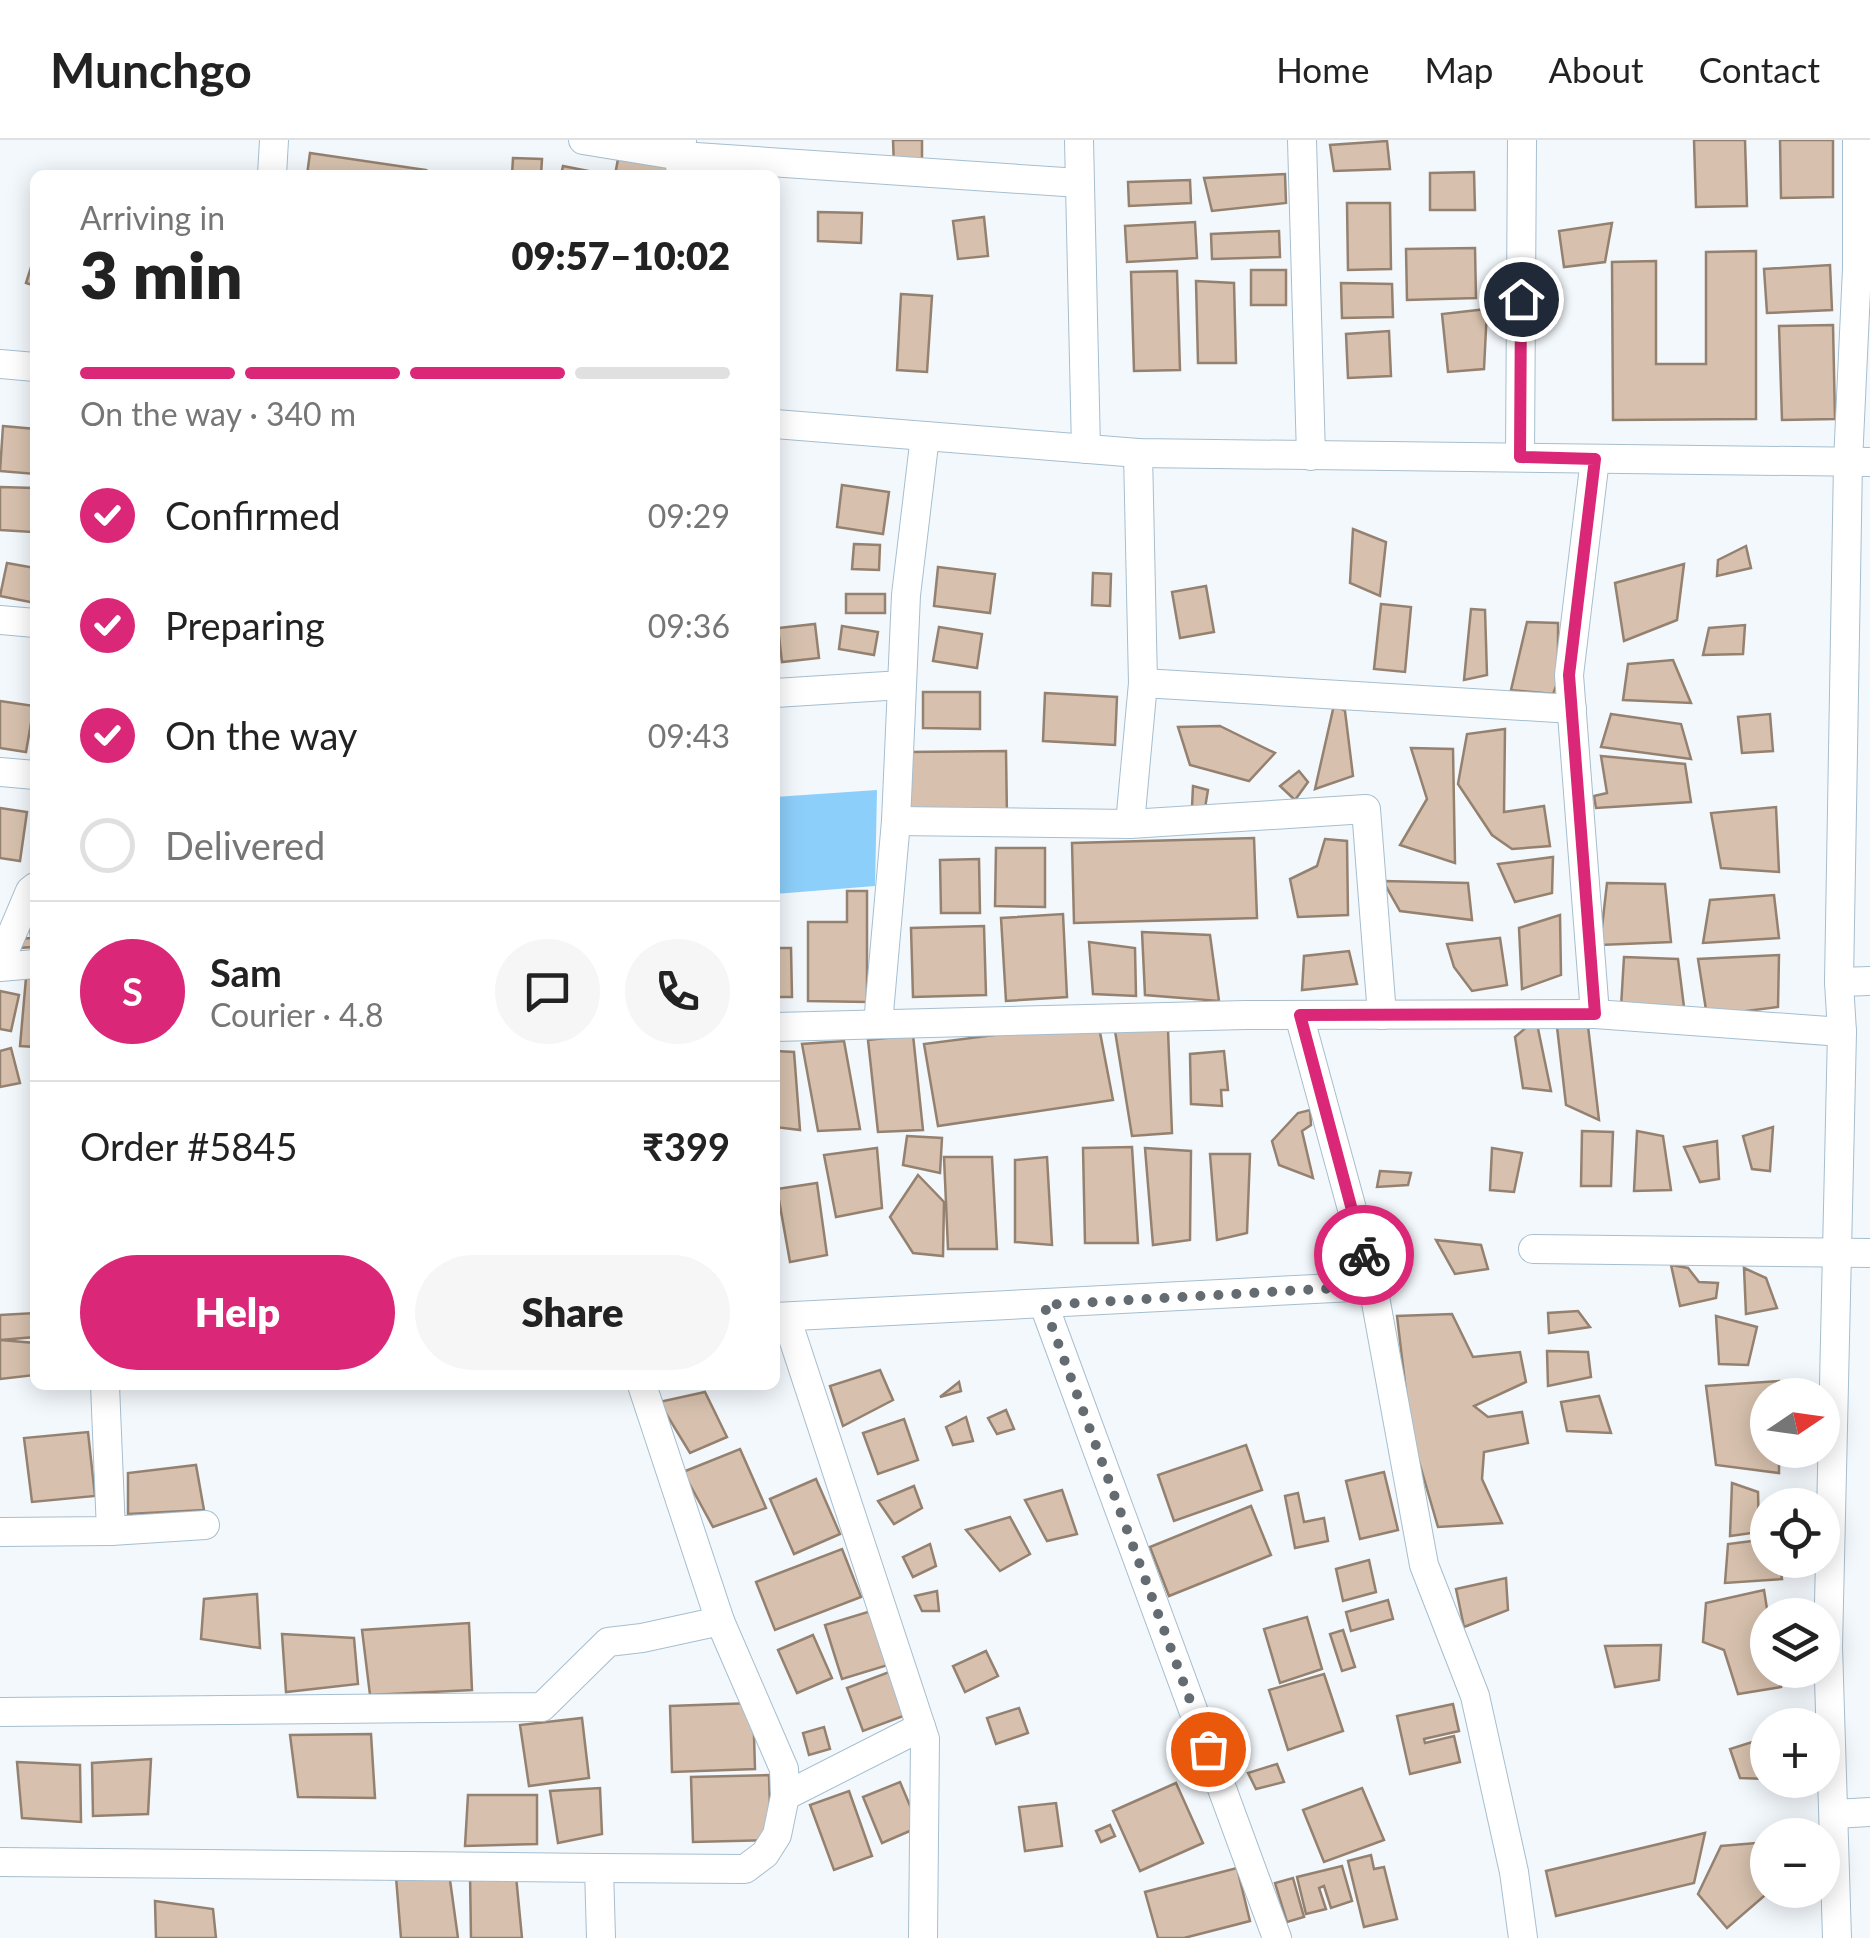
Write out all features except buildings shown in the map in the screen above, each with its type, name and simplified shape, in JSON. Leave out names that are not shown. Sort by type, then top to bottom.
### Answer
[{"type":"street","points":[[272,170],[274,140]]},
{"type":"street","points":[[583,140],[681,157],[1079,183]]},
{"type":"street","points":[[1078,140],[1086,450]]},
{"type":"street","points":[[1302,140],[1311,456]]},
{"type":"street","points":[[1520,457],[1522,140]]},
{"type":"street","points":[[1837,1938],[1828,1648],[1842,1032],[1839,982],[1859,462],[1857,140]]},
{"type":"street","points":[[0,364],[30,366]]},
{"type":"street","points":[[780,424],[1138,453],[1859,462]]},
{"type":"street","points":[[878,1024],[896,821],[906,595],[924,436]]},
{"type":"street","points":[[1130,824],[1143,683],[1138,453]]},
{"type":"street","points":[[1595,459],[1569,675],[1595,1014]]},
{"type":"street","points":[[0,620],[30,623]]},
{"type":"street","points":[[1143,683],[1572,709]]},
{"type":"street","points":[[780,693],[902,684]]},
{"type":"street","points":[[0,772],[30,775]]},
{"type":"street","points":[[896,821],[1130,824],[1366,809],[1382,1015]]},
{"type":"street","points":[[30,891],[0,965],[30,964]]},
{"type":"street","points":[[1839,982],[1870,981]]},
{"type":"street","points":[[780,1027],[1300,1015],[1595,1014],[1842,1032]]},
{"type":"street","points":[[1300,1015],[1373,1286],[1424,1565],[1474,1696],[1514,1872],[1524,1938]]},
{"type":"street","points":[[1533,1249],[1870,1252]]},
{"type":"street","points":[[923,1938],[925,1739],[780,1317],[1373,1286]]},
{"type":"street","points":[[1044,1305],[1277,1938]]},
{"type":"street","points":[[105,1390],[111,1531]]},
{"type":"street","points":[[0,1862],[745,1869],[765,1854],[777,1835],[784,1770],[720,1621],[644,1390]]},
{"type":"street","points":[[0,1532],[205,1525]]},
{"type":"street","points":[[0,1712],[542,1707],[608,1642],[720,1621]]},
{"type":"street","points":[[784,1796],[920,1726]]},
{"type":"street","points":[[1835,1814],[1870,1812]]},
{"type":"street","points":[[599,1868],[602,1938]]},
{"type":"shaded area","points":[[877,790],[875,886],[780,894],[780,797]]},
{"type":"way so far","points":[[1208,1749],[1044,1305],[1373,1286],[1364,1255]]},
{"type":"route","points":[[1364,1255],[1300,1015],[1595,1014],[1569,675],[1595,459],[1520,457],[1521,299]]}]
